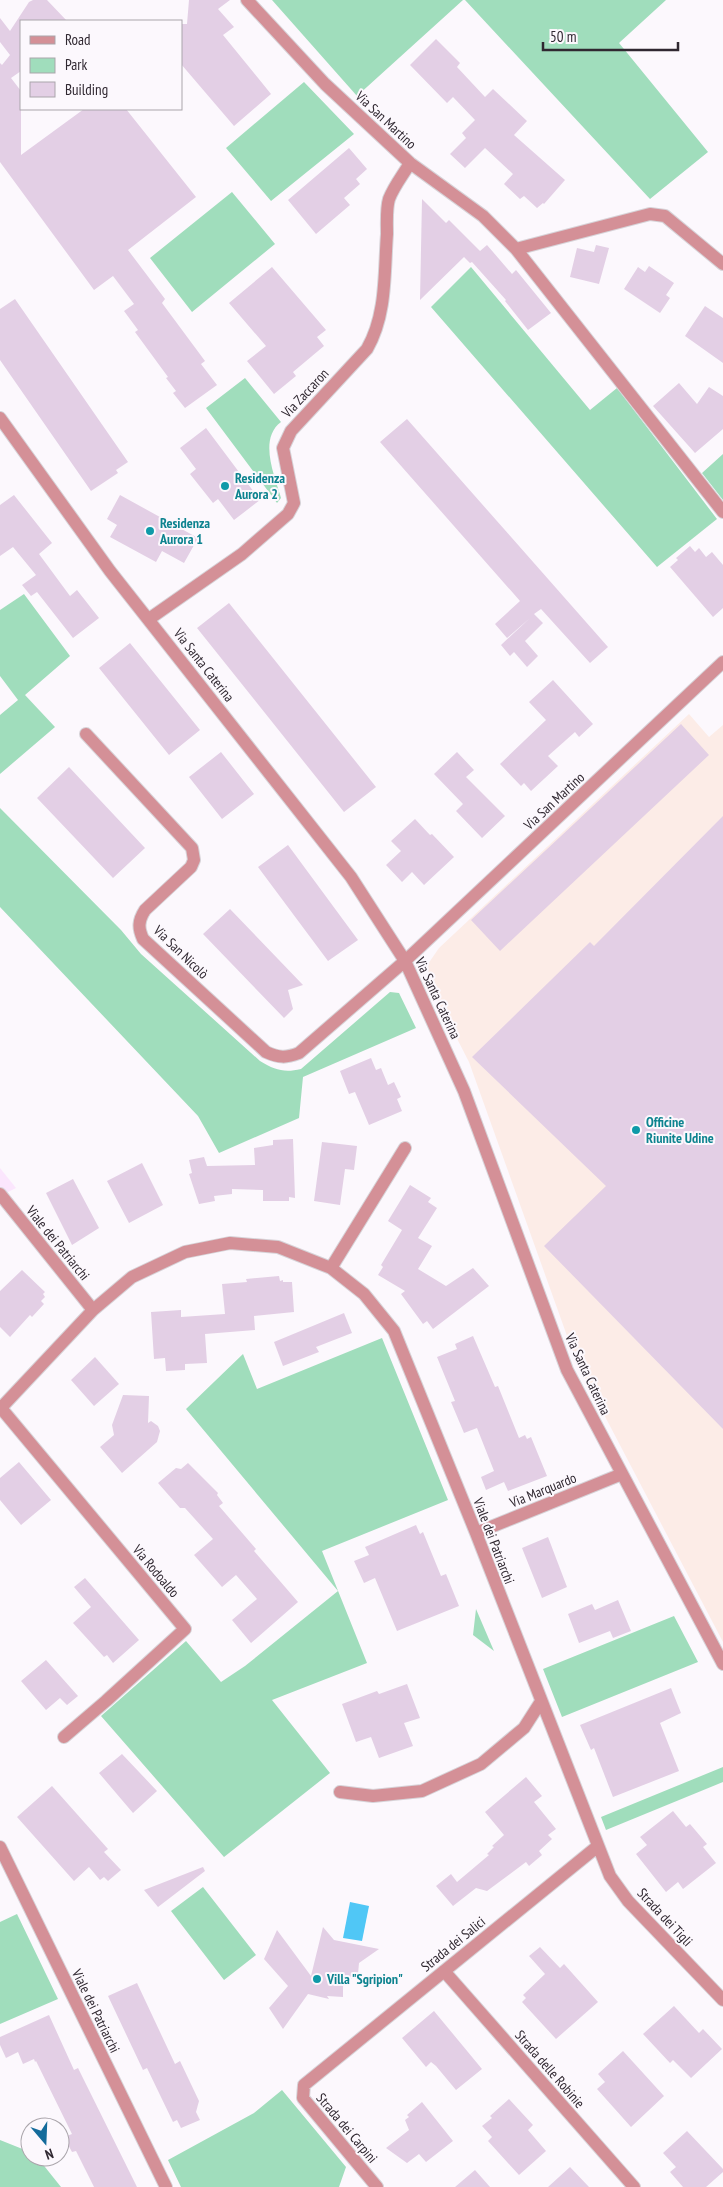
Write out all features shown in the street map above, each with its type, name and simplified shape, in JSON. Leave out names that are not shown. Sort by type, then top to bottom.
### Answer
[{"type":"street","name":"Via San Martino","points":[[247,0],[325,84],[410,163],[483,216],[516,249],[723,512]]},
{"type":"street","name":"Via Zaccaron","points":[[148,619],[242,554],[288,514],[294,503],[283,448],[291,430],[367,349],[373,338],[379,324],[383,303],[388,201],[410,163]]},
{"type":"street","points":[[516,249],[650,214],[666,216],[723,264]]},
{"type":"street","name":"Via Santa Caterina","points":[[0,418],[110,571],[351,877],[405,961],[464,1091],[567,1370],[723,1664]]},
{"type":"street","name":"Via San Martino","points":[[405,961],[723,662]]},
{"type":"street","name":"Via San Nicolò","points":[[86,734],[192,848],[194,860],[191,867],[145,910],[139,919],[139,930],[143,939],[266,1052],[278,1058],[299,1053],[405,961]]},
{"type":"street","points":[[331,1268],[405,1148]]},
{"type":"street","name":"Viale dei Patriarchi","points":[[0,1194],[93,1310]]},
{"type":"street","name":"Viale dei Patriarchi","points":[[0,1409],[93,1310],[132,1277],[184,1252],[230,1243],[278,1247],[331,1268],[364,1294],[394,1331],[476,1533],[540,1703],[598,1846]]},
{"type":"street","name":"Via Rodoaldo","points":[[0,1409],[185,1629],[64,1737]]},
{"type":"street","name":"Via Marquardo","points":[[476,1533],[622,1474]]},
{"type":"street","points":[[340,1792],[373,1796],[422,1791],[481,1764],[524,1728],[540,1703]]},
{"type":"street","name":"Strada dei Salici","points":[[304,2085],[598,1846]]},
{"type":"street","name":"Strada dei Tigli","points":[[598,1846],[610,1876],[628,1901],[723,2000]]},
{"type":"street","name":"Viale dei Patriarchi","points":[[0,1847],[166,2187]]},
{"type":"street","name":"Strada delle Robinie","points":[[444,1971],[634,2187]]},
{"type":"street","name":"Strada dei Carpini","points":[[304,2085],[303,2098],[377,2187]]},
{"type":"shaded area","points":[[689,714],[709,737],[723,725],[723,1642],[576,1361],[469,1062],[429,984],[428,964],[439,948]]},
{"type":"shaded area","points":[[0,1168],[16,1188],[0,1196]]},
{"type":"green space","points":[[272,0],[463,0],[357,96]]},
{"type":"green space","points":[[465,0],[666,0],[619,43],[708,152],[650,199]]},
{"type":"green space","points":[[304,82],[354,134],[271,201],[226,148]]},
{"type":"green space","points":[[232,192],[275,244],[192,312],[150,258]]},
{"type":"green space","points":[[471,267],[590,410],[617,388],[717,519],[657,567],[431,307]]},
{"type":"green space","points":[[245,378],[281,422],[274,429],[270,438],[269,448],[272,469],[281,498],[277,503],[206,408]]},
{"type":"green space","points":[[723,454],[723,500],[702,473]]},
{"type":"green space","points":[[24,594],[70,656],[25,695],[55,727],[0,774],[0,715],[18,700],[0,676],[0,610]]},
{"type":"green space","points":[[0,808],[121,930],[141,954],[265,1064],[285,1071],[301,1069],[390,992],[399,993],[416,1028],[303,1077],[299,1118],[219,1153],[198,1116],[0,907]]},
{"type":"green space","points":[[382,1338],[448,1500],[322,1551],[367,1663],[272,1700],[330,1773],[224,1857],[101,1716],[186,1641],[221,1682],[245,1666],[338,1591],[186,1409],[243,1354],[257,1389]]},
{"type":"green space","points":[[476,1609],[494,1651],[473,1635]]},
{"type":"green space","points":[[674,1616],[698,1662],[562,1717],[543,1669]]},
{"type":"green space","points":[[723,1767],[723,1782],[606,1830],[601,1817]]},
{"type":"green space","points":[[203,1887],[256,1955],[224,1980],[171,1911]]},
{"type":"green space","points":[[17,1914],[58,1999],[0,2024],[0,1922]]},
{"type":"green space","points":[[282,2090],[346,2167],[339,2187],[181,2187],[168,2160],[254,2113]]},
{"type":"green space","points":[[0,2140],[20,2148],[20,2167],[45,2167],[61,2187],[0,2187]]},
{"type":"water","points":[[350,1902],[369,1906],[362,1941],[343,1938]]},
{"type":"building","points":[[33,0],[47,0],[66,20],[20,20],[20,72],[11,78],[20,90],[21,155],[83,110],[127,110],[196,197],[128,250],[165,299],[162,303],[205,361],[201,364],[217,385],[185,408],[173,393],[176,391],[166,378],[168,377],[135,332],[138,330],[124,311],[134,304],[113,276],[94,290],[0,162],[0,63],[2,65],[10,55],[0,42],[0,18],[10,31],[29,2]]},
{"type":"building","points":[[189,0],[230,0],[218,9],[234,27],[223,35],[271,94],[234,126],[182,65],[182,24],[187,24]]},
{"type":"building","points":[[436,39],[460,63],[457,67],[485,97],[493,89],[527,121],[514,135],[565,180],[544,204],[537,208],[524,196],[520,199],[504,184],[513,174],[485,148],[465,168],[450,154],[466,138],[462,133],[475,120],[453,97],[447,103],[410,65]]},
{"type":"building","points":[[349,148],[367,169],[356,179],[360,184],[344,198],[350,205],[316,234],[288,200]]},
{"type":"building","points":[[422,199],[446,223],[449,220],[480,251],[487,245],[512,274],[516,270],[551,313],[528,330],[506,300],[472,262],[470,263],[464,257],[420,300]]},
{"type":"building","points":[[596,245],[609,248],[599,284],[570,277],[577,248],[594,252]]},
{"type":"building","points":[[649,266],[674,283],[666,295],[670,298],[660,313],[624,289],[638,267],[645,272]]},
{"type":"building","points":[[272,267],[326,330],[317,337],[324,346],[293,372],[296,376],[274,394],[247,361],[266,346],[229,303]]},
{"type":"building","points":[[15,299],[128,462],[116,470],[118,473],[91,491],[0,360],[0,309]]},
{"type":"building","points":[[705,306],[723,318],[723,363],[685,336]]},
{"type":"building","points":[[679,383],[697,404],[709,387],[723,396],[723,429],[695,453],[653,406]]},
{"type":"building","points":[[407,419],[608,647],[590,663],[541,609],[534,614],[543,623],[525,641],[538,656],[527,667],[514,652],[510,656],[501,645],[530,618],[507,638],[495,624],[520,601],[380,442]]},
{"type":"building","name":"Residenza Aurora 2","points":[[206,428],[260,500],[234,520],[218,499],[213,503],[190,474],[196,469],[180,448]]},
{"type":"building","points":[[14,495],[52,543],[39,554],[70,596],[77,590],[99,618],[73,638],[37,592],[31,596],[22,585],[36,575],[13,547],[0,556],[0,505]]},
{"type":"building","name":"Residenza Aurora 1","points":[[120,495],[198,538],[184,563],[162,551],[156,562],[110,537],[117,525],[107,519]]},
{"type":"building","points":[[690,546],[695,552],[699,548],[706,557],[712,552],[723,565],[723,608],[713,617],[670,567],[678,560],[676,558]]},
{"type":"building","points":[[229,603],[376,787],[344,812],[197,628]]},
{"type":"building","points":[[130,643],[200,730],[169,755],[99,668]]},
{"type":"building","points":[[553,680],[593,724],[579,737],[575,732],[548,756],[558,766],[531,791],[524,783],[521,786],[500,764],[546,720],[529,702]]},
{"type":"building","points":[[681,724],[709,755],[500,951],[471,920]]},
{"type":"building","points":[[221,752],[254,794],[222,819],[189,777]]},
{"type":"building","points":[[457,752],[474,770],[466,777],[505,816],[482,838],[456,811],[463,804],[434,774]]},
{"type":"building","points":[[69,767],[145,848],[113,878],[37,798]]},
{"type":"building","name":"Officine Riunite Udine","points":[[723,816],[723,1429],[544,1246],[606,1186],[472,1057],[590,942],[594,946]]},
{"type":"building","points":[[415,819],[454,857],[424,885],[412,872],[402,882],[386,865],[401,851],[391,841]]},
{"type":"building","points":[[288,845],[358,940],[328,961],[258,867]]},
{"type":"building","points":[[230,909],[303,985],[288,990],[293,1009],[284,1018],[203,934]]},
{"type":"building","points":[[371,1058],[376,1070],[381,1068],[388,1085],[394,1082],[401,1097],[397,1099],[402,1111],[369,1125],[355,1092],[349,1094],[340,1071]]},
{"type":"building","points":[[293,1139],[295,1198],[289,1197],[289,1201],[263,1201],[263,1190],[232,1189],[232,1194],[214,1196],[215,1201],[199,1204],[189,1174],[192,1173],[189,1160],[204,1157],[207,1166],[255,1165],[254,1148],[273,1145],[273,1140]]},
{"type":"building","points":[[322,1142],[357,1146],[354,1170],[345,1169],[340,1205],[314,1201]]},
{"type":"building","points":[[142,1163],[163,1205],[129,1223],[107,1181]]},
{"type":"building","points":[[73,1179],[99,1228],[72,1245],[46,1193]]},
{"type":"building","points":[[410,1185],[431,1198],[428,1202],[437,1208],[418,1238],[432,1246],[418,1269],[446,1286],[473,1268],[489,1286],[433,1329],[427,1321],[423,1324],[401,1294],[405,1291],[378,1275],[383,1267],[381,1265],[402,1230],[388,1221]]},
{"type":"building","points":[[22,1270],[45,1292],[43,1294],[45,1297],[41,1301],[44,1304],[32,1317],[30,1315],[10,1337],[0,1327],[0,1291]]},
{"type":"building","points":[[279,1276],[280,1281],[292,1282],[294,1312],[254,1316],[255,1330],[205,1334],[207,1363],[185,1364],[185,1370],[166,1371],[165,1358],[154,1359],[151,1312],[181,1310],[181,1317],[225,1314],[222,1284],[247,1282],[246,1279]]},
{"type":"building","points":[[344,1313],[352,1333],[316,1347],[319,1352],[283,1366],[274,1342]]},
{"type":"building","points":[[473,1336],[495,1387],[498,1386],[519,1438],[525,1435],[527,1439],[531,1437],[547,1476],[508,1491],[504,1482],[486,1490],[481,1477],[494,1471],[477,1428],[464,1433],[451,1402],[455,1401],[437,1357],[457,1349],[455,1344]]},
{"type":"building","points":[[95,1357],[119,1384],[94,1406],[71,1380]]},
{"type":"building","points":[[123,1395],[149,1396],[148,1423],[151,1421],[158,1426],[160,1431],[157,1442],[122,1473],[100,1447],[114,1435],[112,1425]]},
{"type":"building","points":[[19,1462],[51,1500],[21,1525],[0,1500],[0,1478]]},
{"type":"building","points":[[188,1463],[218,1493],[217,1495],[223,1503],[219,1506],[256,1549],[254,1551],[298,1602],[251,1643],[232,1620],[257,1599],[236,1575],[222,1587],[194,1555],[213,1539],[185,1508],[180,1508],[158,1483],[176,1468],[181,1469]]},
{"type":"building","points":[[416,1525],[420,1534],[423,1532],[441,1576],[446,1574],[459,1606],[397,1631],[375,1578],[364,1583],[354,1561],[369,1555],[365,1547]]},
{"type":"building","points":[[548,1537],[567,1587],[542,1598],[522,1548]]},
{"type":"building","points":[[85,1578],[139,1640],[113,1663],[107,1655],[104,1657],[73,1623],[91,1607],[74,1587]]},
{"type":"building","points":[[618,1600],[631,1631],[613,1638],[610,1631],[579,1643],[568,1614],[592,1604],[595,1610]]},
{"type":"building","points":[[46,1660],[78,1696],[67,1705],[60,1698],[46,1710],[21,1681]]},
{"type":"building","points":[[407,1684],[420,1718],[404,1723],[413,1746],[379,1758],[371,1737],[356,1742],[342,1704],[377,1691],[379,1694]]},
{"type":"building","points":[[671,1688],[681,1713],[660,1723],[679,1771],[613,1797],[594,1748],[591,1750],[580,1725]]},
{"type":"building","points":[[122,1754],[157,1791],[133,1813],[99,1773]]},
{"type":"building","points":[[526,1777],[542,1796],[534,1802],[556,1829],[548,1835],[552,1839],[539,1851],[542,1855],[529,1866],[526,1862],[487,1891],[476,1888],[453,1906],[436,1886],[451,1874],[457,1882],[489,1855],[487,1854],[494,1847],[492,1846],[504,1835],[485,1812]]},
{"type":"building","points":[[52,1786],[108,1849],[104,1852],[121,1870],[108,1881],[104,1877],[100,1880],[89,1867],[74,1881],[17,1817]]},
{"type":"building","points":[[673,1811],[686,1827],[690,1824],[707,1844],[703,1847],[716,1863],[683,1889],[678,1882],[666,1892],[636,1854],[647,1845],[640,1837]]},
{"type":"building","points":[[203,1867],[205,1871],[158,1907],[144,1890]]},
{"type":"building","name":"Villa \"Sgripion\"","points":[[323,1927],[334,1940],[379,1949],[359,1963],[358,1974],[343,1985],[343,1997],[327,1996],[329,1999],[308,1994],[283,2029],[269,2008],[288,1986],[264,1959],[277,1930],[311,1976]]},
{"type":"building","points":[[540,1947],[560,1968],[564,1964],[598,2002],[556,2039],[522,2002],[526,1998],[523,1995],[545,1974],[529,1956]]},
{"type":"building","points":[[137,1983],[175,2064],[180,2061],[199,2101],[196,2112],[200,2120],[181,2128],[177,2120],[173,2122],[147,2068],[143,2070],[108,1996]]},
{"type":"building","points":[[674,2006],[699,2033],[703,2029],[722,2049],[691,2078],[673,2060],[670,2063],[643,2034]]},
{"type":"building","points":[[434,2011],[482,2069],[456,2090],[431,2062],[426,2067],[402,2038]]},
{"type":"building","points":[[49,2015],[74,2070],[78,2068],[137,2187],[94,2187],[76,2151],[72,2152],[70,2148],[70,2135],[72,2134],[70,2130],[70,2117],[64,2117],[36,2061],[34,2059],[23,2064],[18,2052],[6,2058],[0,2045],[0,2037]]},
{"type":"building","points":[[623,2051],[664,2096],[631,2127],[597,2089],[605,2082],[598,2074]]},
{"type":"building","points":[[509,2099],[533,2125],[528,2130],[546,2151],[519,2175],[488,2141],[492,2137],[482,2126]]},
{"type":"building","points":[[422,2102],[453,2141],[426,2162],[419,2154],[407,2163],[386,2148],[409,2130],[405,2120],[409,2117],[407,2115]]},
{"type":"building","points":[[687,2131],[723,2169],[723,2172],[706,2187],[683,2187],[670,2172],[676,2167],[663,2153]]},
{"type":"building","points":[[570,2167],[589,2187],[548,2187]]},
{"type":"building","points":[[475,2170],[490,2187],[455,2187]]},
{"type":"place","name":"Residenza Aurora 2","points":[[225,486]]},
{"type":"place","name":"Residenza Aurora 1","points":[[150,531]]},
{"type":"place","name":"Officine Riunite Udine","points":[[636,1130]]},
{"type":"place","name":"Villa \"Sgripion\"","points":[[317,1979]]}]
